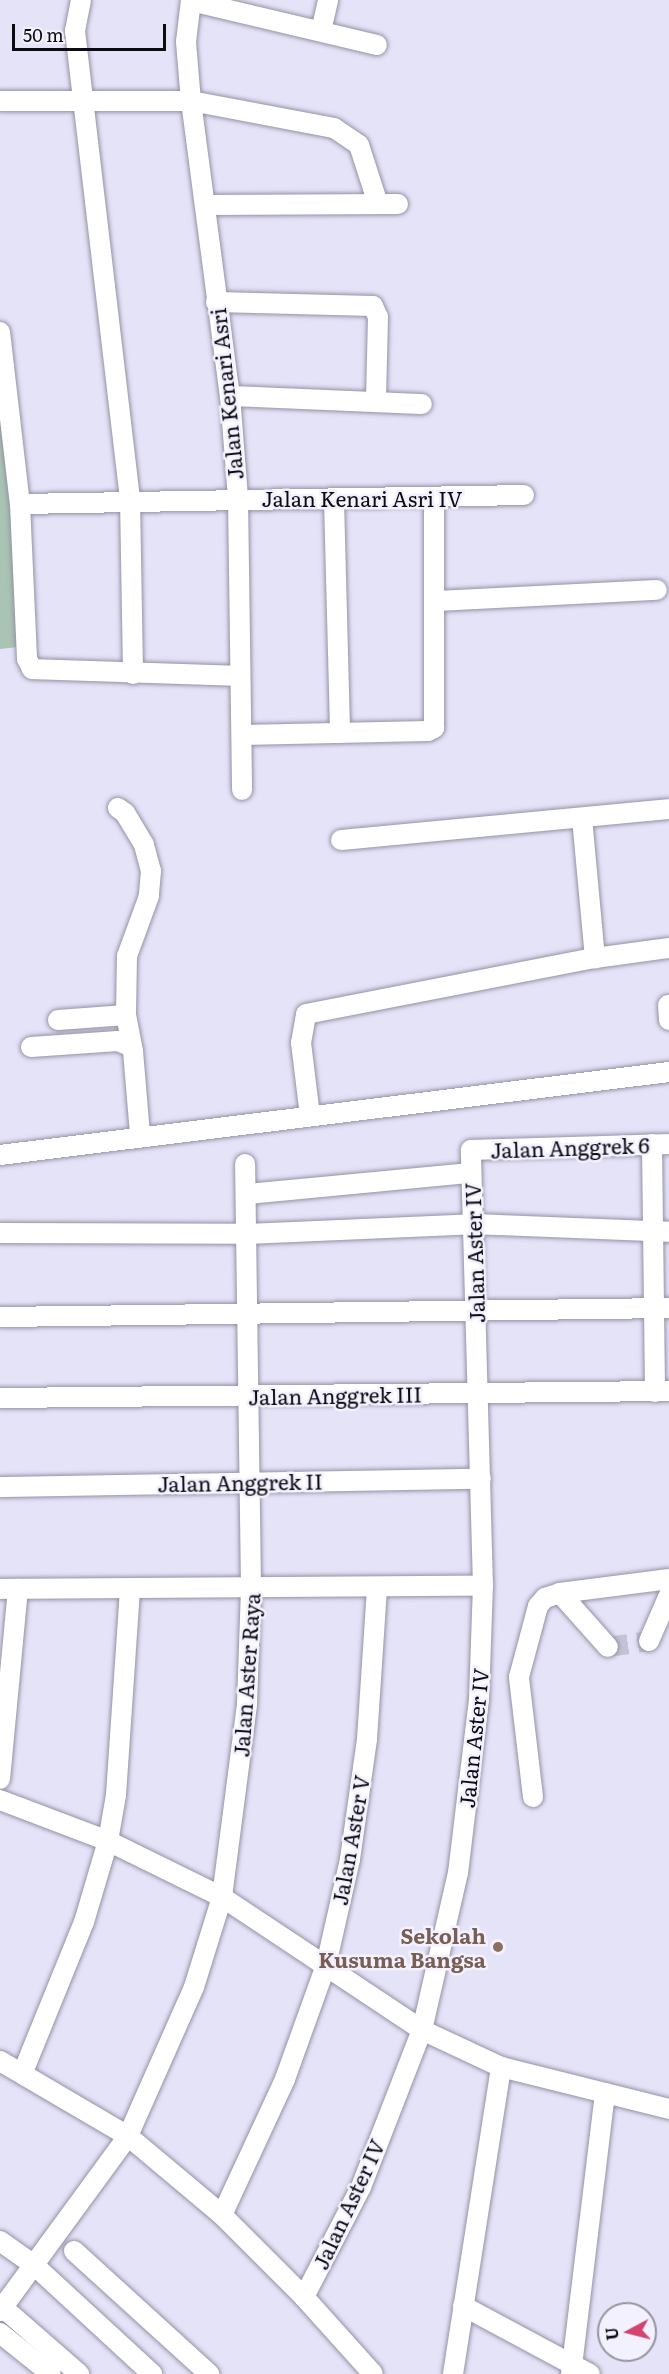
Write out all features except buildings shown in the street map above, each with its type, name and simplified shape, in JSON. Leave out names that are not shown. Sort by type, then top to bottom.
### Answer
[{"type":"street","points":[[81,0],[75,31],[130,499],[134,674]]},
{"type":"street","points":[[191,0],[377,45]]},
{"type":"street","name":"Jalan Kenari Asri","points":[[191,0],[186,42],[191,101],[230,396],[238,498],[242,790]]},
{"type":"street","points":[[321,31],[328,0]]},
{"type":"street","points":[[0,101],[83,99],[191,101],[340,132],[359,145],[378,204]]},
{"type":"street","points":[[206,205],[398,204]]},
{"type":"street","points":[[216,302],[373,306],[378,317],[376,400]]},
{"type":"street","points":[[0,332],[20,504],[27,659],[32,669],[240,676]]},
{"type":"street","points":[[230,396],[376,400],[422,404]]},
{"type":"street","name":"Jalan Kenari Asri IV","points":[[20,504],[130,499],[334,500],[524,495]]},
{"type":"street","points":[[242,735],[428,731],[434,728],[437,601],[434,498]]},
{"type":"street","points":[[334,500],[340,733]]},
{"type":"street","points":[[437,601],[657,590]]},
{"type":"street","points":[[118,808],[126,813],[144,845],[151,871],[149,896],[127,956],[126,1015],[140,1135]]},
{"type":"street","points":[[341,840],[669,809]]},
{"type":"street","points":[[582,818],[595,958]]},
{"type":"street","points":[[310,1116],[301,1043],[306,1014],[595,958],[669,948]]},
{"type":"street","points":[[58,1020],[126,1015]]},
{"type":"street","points":[[31,1047],[118,1041],[130,1046]]},
{"type":"street","points":[[0,1155],[140,1135],[669,1072]]},
{"type":"street","points":[[660,1144],[662,1392]]},
{"type":"street","name":"Jalan Anggrek 6","points":[[471,1150],[660,1144]]},
{"type":"street","name":"Jalan Aster IV","points":[[304,2297],[361,2187],[422,2030],[458,1873],[479,1699],[483,1586],[471,1150]]},
{"type":"street","name":"Jalan Aster Raya","points":[[1,2308],[128,2136],[194,1987],[222,1897],[247,1704],[252,1587],[245,1164]]},
{"type":"street","points":[[247,1194],[471,1173]]},
{"type":"street","points":[[0,1233],[247,1234],[473,1224],[661,1232]]},
{"type":"street","points":[[0,1317],[661,1308]]},
{"type":"street","name":"Jalan Anggrek III","points":[[0,1398],[662,1392]]},
{"type":"street","name":"Jalan Anggrek II","points":[[0,1487],[250,1481],[481,1479]]},
{"type":"street","points":[[533,1797],[519,1677],[538,1606],[545,1598],[560,1593],[669,1579]]},
{"type":"street","points":[[0,1779],[9,1589],[483,1586]]},
{"type":"street","name":"Jalan Aster V","points":[[222,2215],[285,2079],[326,1965],[350,1859],[368,1739],[376,1587]]},
{"type":"street","points":[[22,2072],[84,1922],[108,1841],[116,1795],[129,1588]]},
{"type":"street","points":[[560,1593],[608,1647]]},
{"type":"street","points":[[649,1641],[669,1595]]},
{"type":"street","points":[[0,1800],[108,1841],[222,1897],[422,2030],[501,2067],[669,2109]]},
{"type":"street","points":[[0,2061],[128,2136],[222,2215],[304,2297],[373,2374]]},
{"type":"street","points":[[453,2374],[501,2067]]},
{"type":"street","points":[[571,2369],[605,2093]]},
{"type":"street","points":[[0,2241],[34,2265],[125,2345],[152,2374]]},
{"type":"street","points":[[74,2252],[209,2374]]},
{"type":"street","points":[[463,2306],[571,2369],[590,2374]]},
{"type":"street","points":[[1,2308],[79,2374]]},
{"type":"street","points":[[125,2345],[149,2321]]},
{"type":"street","points":[[0,2333],[51,2374]]},
{"type":"green space","points":[[0,413],[27,646],[0,649]]},
{"type":"tunnel","points":[[608,1647],[649,1641]]},
{"type":"place","name":"Sekolah Kusuma Bangsa","points":[[498,1947]]}]
